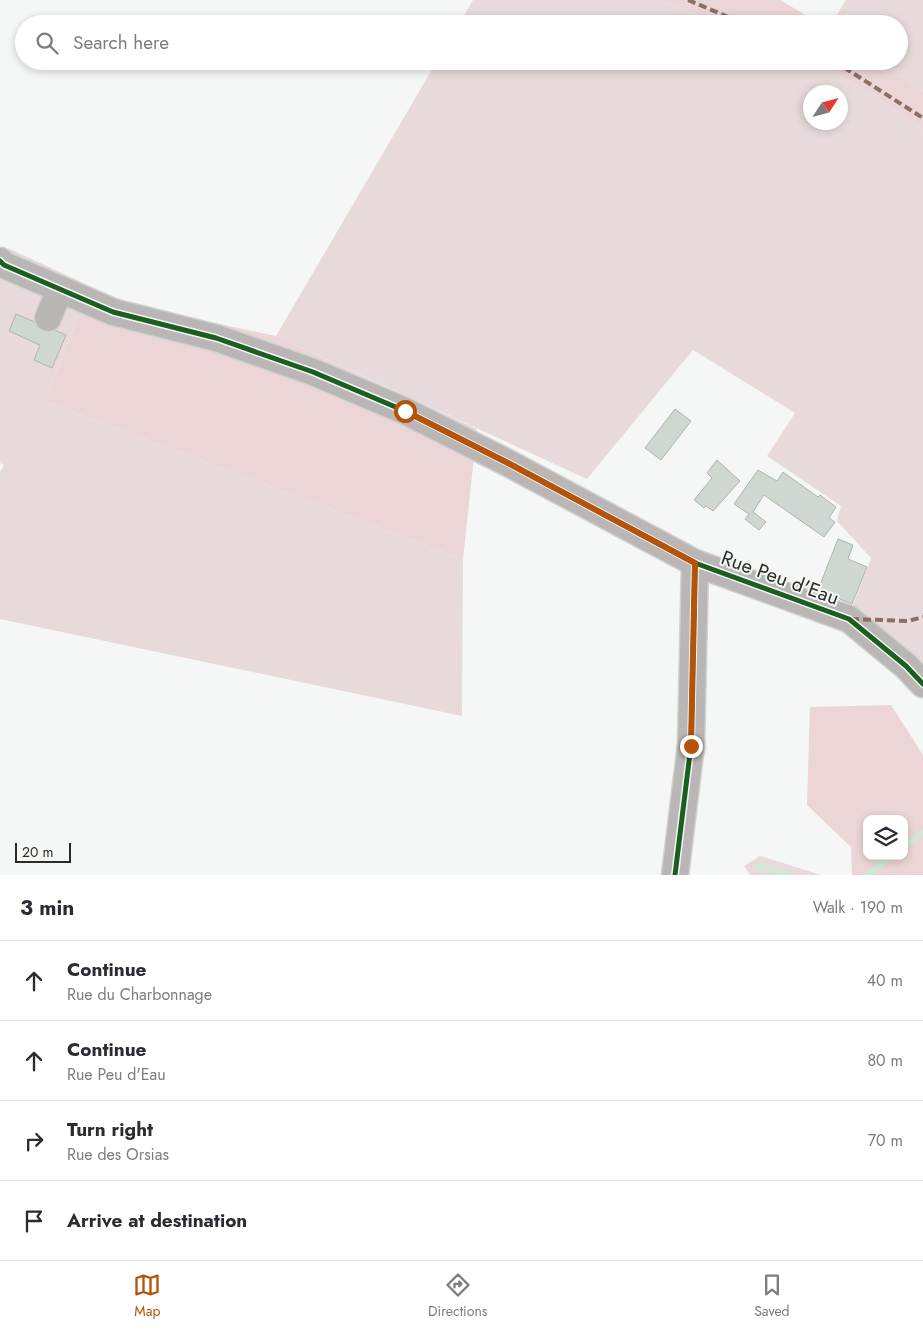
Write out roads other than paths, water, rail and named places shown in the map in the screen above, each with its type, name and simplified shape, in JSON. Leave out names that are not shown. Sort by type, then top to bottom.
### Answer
[{"type":"street","name":"Rue Peu d'Eau","points":[[1,266],[113,312],[216,338],[313,372],[405,411],[508,463],[695,563],[849,619],[906,666],[923,684]]},
{"type":"street","points":[[48,318],[60,289]]},
{"type":"street","points":[[675,875],[691,746],[695,563]]},
{"type":"waterway","points":[[908,844],[923,833]]},
{"type":"waterway","points":[[867,875],[887,860]]},
{"type":"waterway","points":[[757,866],[790,875]]}]
